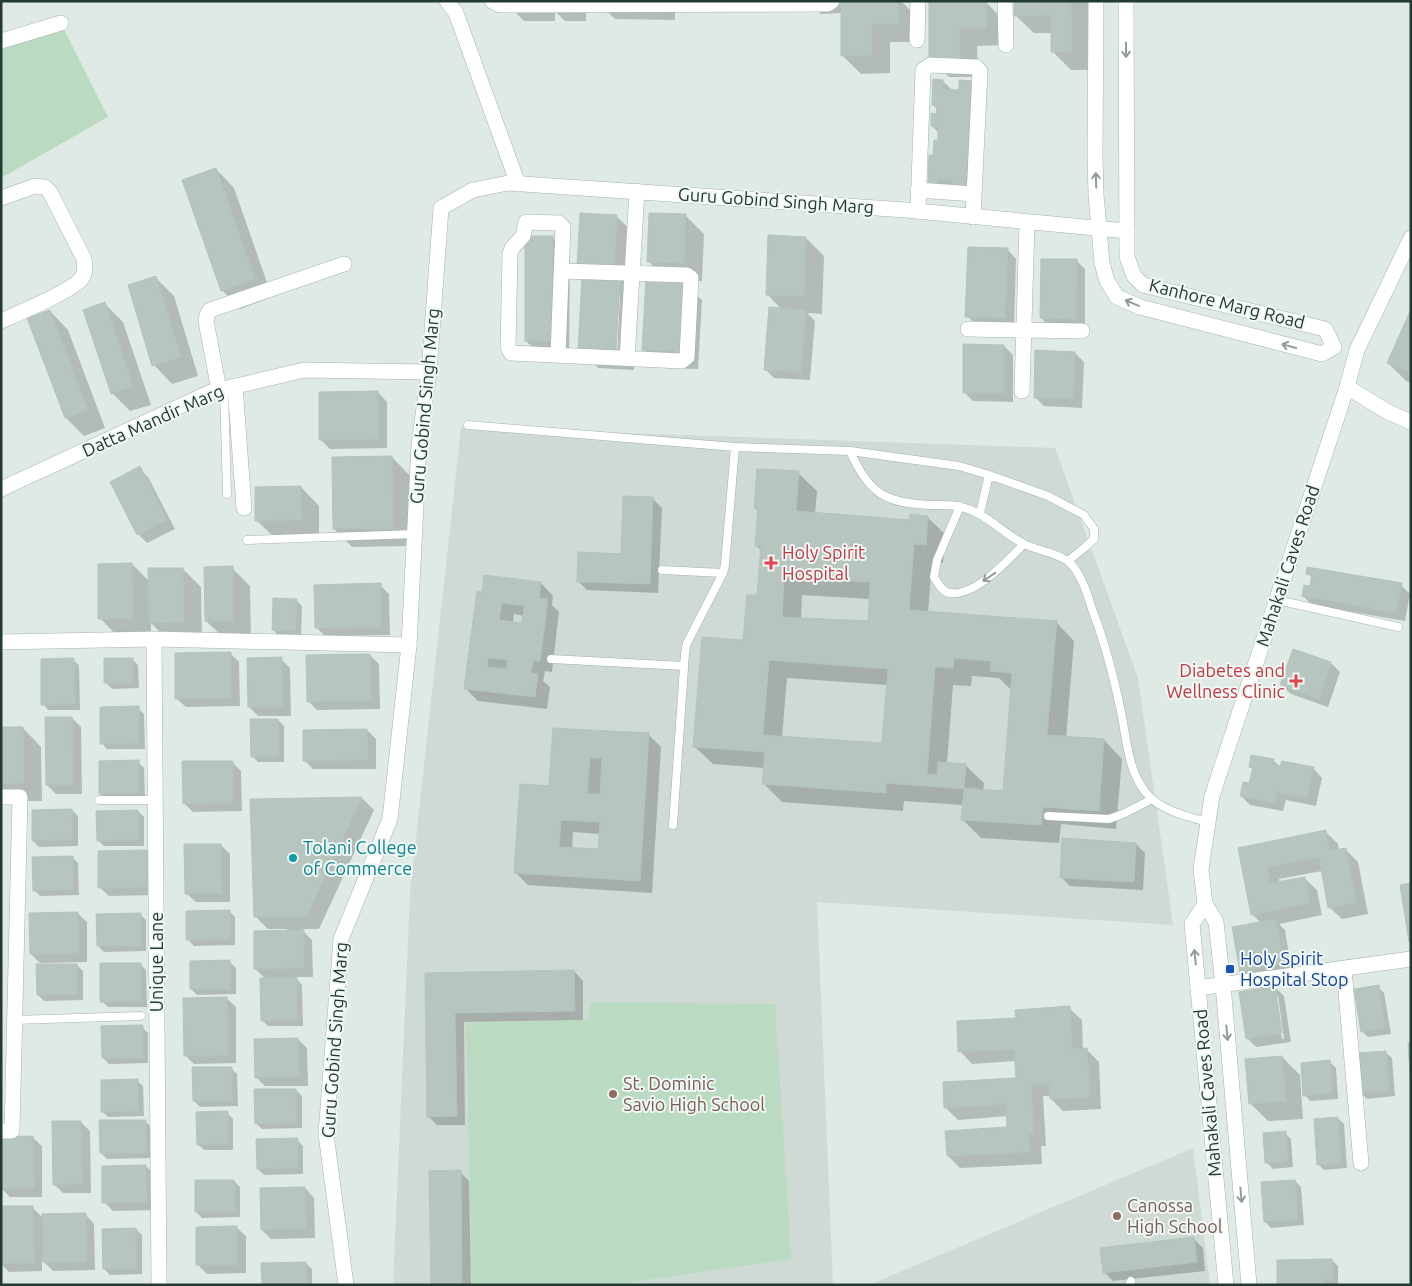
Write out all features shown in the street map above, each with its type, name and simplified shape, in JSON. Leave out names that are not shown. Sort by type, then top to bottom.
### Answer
[{"type":"street","points":[[447,1],[456,13],[518,184]]},
{"type":"street","points":[[492,1],[500,6],[581,4],[828,4],[832,1]]},
{"type":"street","points":[[917,40],[918,1]]},
{"type":"street","points":[[1005,1],[1006,45]]},
{"type":"street","points":[[1096,1],[1095,156],[1099,229],[1102,263],[1107,281],[1116,297],[1140,306],[1322,354],[1334,347],[1357,350]]},
{"type":"street","name":"Kanhore Marg Road","points":[[1126,1],[1127,258],[1134,276],[1143,285],[1325,329],[1334,347]]},
{"type":"street","points":[[1,41],[61,23]]},
{"type":"street","points":[[918,211],[923,70],[930,65],[976,67],[980,71],[973,217]]},
{"type":"street","name":"Guru Gobind Singh Marg","points":[[346,1285],[326,1134],[341,939],[390,819],[409,645],[419,444],[429,372],[441,208],[473,190],[508,183],[918,211],[1027,223],[1127,231]]},
{"type":"street","points":[[1,198],[34,186],[45,187],[50,192],[84,259],[85,272],[81,280],[70,288],[1,321]]},
{"type":"street","points":[[918,190],[974,194]]},
{"type":"street","points":[[627,358],[638,191]]},
{"type":"street","points":[[558,355],[562,271],[564,229],[559,223],[526,222],[523,236],[512,248],[510,254],[508,349],[513,353],[682,361],[687,357],[690,276],[686,274],[562,271]]},
{"type":"street","points":[[1022,391],[1027,223]]},
{"type":"street","name":"Mahakali Caves Road","points":[[1249,1285],[1216,922],[1204,904],[1201,869],[1212,796],[1347,387],[1357,350],[1411,238]]},
{"type":"street","points":[[244,508],[226,388],[206,322],[207,315],[210,310],[344,264]]},
{"type":"street","points":[[968,329],[1082,331]]},
{"type":"street","name":"Datta Mandir Marg","points":[[1,489],[203,396],[226,388],[304,370],[429,372]]},
{"type":"street","points":[[1347,387],[1388,412],[1411,422]]},
{"type":"street","points":[[1,642],[154,639],[409,645]]},
{"type":"street","name":"Unique Lane","points":[[154,639],[159,1285]]},
{"type":"street","points":[[1,797],[20,797],[12,1131],[1,1131]]},
{"type":"street","name":"Mahakali Caves Road","points":[[1204,904],[1192,924],[1226,1285]]},
{"type":"street","points":[[1198,988],[1411,959]]},
{"type":"street","points":[[1344,969],[1361,1163]]},
{"type":"lane","points":[[226,388],[227,494]]},
{"type":"lane","points":[[468,425],[735,447],[850,451],[959,466],[1048,496],[1084,515],[1094,529],[1094,539],[1068,561]]},
{"type":"lane","points":[[673,825],[687,643],[723,573],[735,447]]},
{"type":"lane","points":[[850,451],[860,473],[879,493],[892,500],[908,504],[960,506],[980,513],[1024,544],[1068,561],[1083,582],[1097,620],[1120,706],[1132,768],[1143,788],[1152,799],[1184,816],[1208,822]]},
{"type":"lane","points":[[980,513],[990,475]]},
{"type":"lane","points":[[960,506],[937,560],[934,577],[941,589],[949,593],[963,592],[994,574],[1024,544]]},
{"type":"lane","points":[[247,540],[414,534]]},
{"type":"lane","points":[[662,570],[723,573]]},
{"type":"lane","points":[[1277,600],[1398,627]]},
{"type":"lane","points":[[551,659],[684,666]]},
{"type":"lane","points":[[1048,816],[1108,819],[1125,813],[1152,799]]},
{"type":"lane","points":[[99,800],[156,800]]},
{"type":"lane","points":[[14,1020],[141,1016]]},
{"type":"shaded area","name":"Holy Spirit Hospital","points":[[461,427],[1055,448],[1138,678],[1173,925],[817,902],[833,1285],[393,1285],[410,894]]},
{"type":"shaded area","name":"Canossa High School","points":[[1193,1148],[1210,1285],[869,1285]]},
{"type":"green space","points":[[61,23],[108,117],[1,178],[1,48]]},
{"type":"green space","points":[[590,1002],[775,1004],[791,1259],[612,1285],[472,1285],[466,1023],[589,1020]]},
{"type":"building","points":[[841,1],[898,1],[898,24],[872,24],[872,55],[841,56]]},
{"type":"building","points":[[929,1],[986,1],[986,28],[960,28],[960,59],[929,59]]},
{"type":"building","points":[[1014,1],[1071,1],[1072,52],[1051,52],[1051,15],[1014,16]]},
{"type":"building","points":[[933,79],[943,80],[943,89],[959,90],[959,80],[972,81],[967,186],[952,185],[952,179],[938,179],[937,185],[928,184],[929,155],[933,155],[934,140],[938,140],[938,127],[931,126],[931,113],[936,114],[937,106],[932,105]]},
{"type":"building","points":[[216,168],[255,279],[221,291],[182,180]]},
{"type":"building","points":[[580,213],[617,215],[614,268],[577,266]]},
{"type":"building","points":[[649,213],[686,214],[684,263],[647,262]]},
{"type":"building","points":[[768,235],[806,237],[804,296],[766,295]]},
{"type":"building","points":[[525,236],[553,236],[552,341],[525,341]]},
{"type":"building","points":[[968,247],[1008,248],[1005,318],[965,317]]},
{"type":"building","points":[[1041,259],[1077,259],[1076,319],[1040,318]]},
{"type":"building","points":[[156,276],[181,357],[152,366],[128,285]]},
{"type":"building","points":[[582,277],[620,279],[616,352],[578,350]]},
{"type":"building","points":[[646,279],[684,280],[680,351],[642,350]]},
{"type":"building","points":[[105,302],[133,386],[111,394],[83,310]]},
{"type":"building","points":[[769,307],[806,310],[801,372],[764,370]]},
{"type":"building","points":[[1411,309],[1411,373],[1387,363]]},
{"type":"building","points":[[50,310],[88,410],[65,418],[27,318]]},
{"type":"building","points":[[963,344],[1004,345],[1004,393],[963,393]]},
{"type":"building","points":[[1035,350],[1075,352],[1073,399],[1034,398]]},
{"type":"building","points":[[378,391],[378,439],[319,440],[319,392]]},
{"type":"building","points":[[392,456],[393,528],[333,529],[332,457]]},
{"type":"building","points":[[140,466],[167,520],[137,535],[110,482]]},
{"type":"building","points":[[757,469],[799,471],[796,511],[910,520],[910,514],[928,516],[926,545],[914,544],[909,610],[1057,621],[1047,735],[1104,739],[1099,811],[1043,807],[1041,825],[961,820],[964,789],[886,783],[886,793],[762,784],[765,752],[693,747],[702,637],[743,640],[747,595],[757,595],[761,546],[755,546],[758,509],[754,508]],"holes":[[[784,578],[870,582],[868,621],[782,617]],[[954,658],[991,661],[990,671],[1012,673],[1003,791],[964,788],[966,764],[938,762],[937,775],[927,774],[935,667],[953,668]],[[769,660],[888,669],[882,743],[763,735]]]},
{"type":"building","points":[[301,486],[302,520],[255,521],[255,487]]},
{"type":"building","points":[[623,496],[653,497],[650,584],[577,582],[578,552],[621,554]]},
{"type":"building","points":[[132,563],[133,618],[98,619],[98,564]]},
{"type":"building","points":[[233,566],[233,621],[205,621],[204,567]]},
{"type":"building","points":[[1307,567],[1402,583],[1396,613],[1302,596],[1304,585],[1310,586],[1312,575],[1306,574]]},
{"type":"building","points":[[148,568],[183,568],[184,622],[149,623]]},
{"type":"building","points":[[484,575],[541,582],[539,598],[548,599],[540,661],[533,660],[531,673],[538,674],[535,697],[464,689],[477,591],[482,592]],"holes":[[[502,603],[524,606],[522,623],[499,620]],[[488,658],[508,660],[507,669],[487,667]]]},
{"type":"building","points":[[381,583],[381,627],[315,628],[314,585]]},
{"type":"building","points":[[273,598],[297,599],[295,631],[272,630]]},
{"type":"building","points":[[1293,649],[1331,662],[1319,699],[1280,685]]},
{"type":"building","points":[[231,652],[231,698],[175,699],[175,653]]},
{"type":"building","points":[[370,654],[371,701],[307,702],[306,655]]},
{"type":"building","points":[[282,657],[282,707],[248,707],[247,658]]},
{"type":"building","points":[[74,658],[74,704],[41,705],[41,659]]},
{"type":"building","points":[[104,658],[133,658],[133,683],[104,683]]},
{"type":"building","points":[[139,706],[139,743],[100,744],[100,707]]},
{"type":"building","points":[[45,717],[72,717],[73,785],[46,785]]},
{"type":"building","points":[[250,719],[278,719],[279,756],[251,757]]},
{"type":"building","points":[[1,727],[23,727],[24,783],[1,784]]},
{"type":"building","points":[[553,728],[649,733],[640,881],[514,873],[520,784],[549,786]],"holes":[[[590,758],[602,758],[600,794],[587,794]],[[561,820],[600,822],[598,849],[559,847]]]},
{"type":"building","points":[[367,729],[368,760],[303,761],[303,730]]},
{"type":"building","points":[[1251,755],[1274,759],[1273,765],[1280,766],[1282,761],[1314,767],[1307,798],[1277,792],[1275,803],[1240,796],[1243,782],[1249,783],[1253,768],[1249,767]]},
{"type":"building","points":[[139,760],[139,793],[99,794],[99,761]]},
{"type":"building","points":[[182,761],[233,761],[233,803],[183,804]]},
{"type":"building","name":"Tolani College of Commerce","points":[[362,797],[306,917],[254,917],[250,799]]},
{"type":"building","points":[[72,809],[73,840],[32,841],[32,810]]},
{"type":"building","points":[[138,810],[139,840],[97,841],[96,811]]},
{"type":"building","points":[[1326,830],[1330,851],[1346,848],[1356,902],[1328,908],[1319,857],[1267,867],[1270,883],[1305,877],[1310,903],[1251,915],[1238,848]]},
{"type":"building","points":[[1062,838],[1136,843],[1134,882],[1060,878]]},
{"type":"building","points":[[184,844],[221,844],[222,893],[185,894]]},
{"type":"building","points":[[147,850],[148,887],[98,888],[98,851]]},
{"type":"building","points":[[73,856],[73,890],[33,891],[32,857]]},
{"type":"building","points":[[1411,883],[1411,942],[1409,942],[1400,885]]},
{"type":"building","points":[[230,910],[230,939],[186,940],[186,911]]},
{"type":"building","points":[[78,912],[78,953],[30,954],[29,913]]},
{"type":"building","points":[[141,913],[141,946],[97,946],[96,914]]},
{"type":"building","points":[[1276,919],[1284,964],[1240,972],[1232,927]]},
{"type":"building","points":[[304,930],[304,968],[254,969],[254,931]]},
{"type":"building","points":[[230,960],[230,989],[190,989],[190,961]]},
{"type":"building","points":[[100,963],[141,963],[141,1001],[100,1002]]},
{"type":"building","points":[[36,964],[77,964],[77,994],[37,995]]},
{"type":"building","points":[[574,970],[575,1011],[455,1013],[457,1116],[427,1117],[425,973]]},
{"type":"building","points":[[297,977],[297,1020],[261,1021],[260,978]]},
{"type":"building","points":[[1379,985],[1385,1028],[1361,1032],[1354,989]]},
{"type":"building","points":[[1275,986],[1282,1033],[1246,1039],[1239,992]]},
{"type":"building","points":[[227,997],[228,1055],[184,1056],[183,998]]},
{"type":"building","points":[[1070,1006],[1072,1049],[1087,1048],[1090,1097],[1050,1099],[1049,1084],[1031,1085],[1034,1134],[1029,1134],[1030,1152],[947,1156],[945,1131],[1007,1127],[1006,1104],[944,1108],[943,1082],[1016,1078],[1014,1049],[958,1052],[957,1021],[1016,1018],[1015,1010]]},
{"type":"building","points":[[143,1025],[143,1058],[102,1058],[101,1026]]},
{"type":"building","points":[[298,1038],[299,1077],[255,1078],[254,1039]]},
{"type":"building","points":[[1408,1043],[1411,1043],[1411,1088]]},
{"type":"building","points":[[1386,1051],[1389,1091],[1359,1093],[1357,1053]]},
{"type":"building","points":[[1282,1056],[1286,1101],[1249,1104],[1245,1059]]},
{"type":"building","points":[[1330,1060],[1333,1093],[1303,1096],[1301,1063]]},
{"type":"building","points":[[192,1067],[232,1067],[232,1101],[193,1101]]},
{"type":"building","points":[[138,1079],[138,1111],[101,1112],[101,1080]]},
{"type":"building","points":[[254,1089],[296,1089],[297,1123],[255,1124]]},
{"type":"building","points":[[228,1111],[228,1144],[197,1145],[196,1112]]},
{"type":"building","points":[[1338,1117],[1341,1163],[1317,1165],[1314,1119]]},
{"type":"building","points":[[99,1120],[146,1120],[146,1153],[100,1153]]},
{"type":"building","points":[[52,1121],[81,1121],[82,1184],[53,1185]]},
{"type":"building","points":[[1286,1131],[1288,1161],[1265,1163],[1263,1133]]},
{"type":"building","points":[[33,1136],[34,1188],[1,1189],[1,1137]]},
{"type":"building","points":[[298,1138],[298,1168],[257,1169],[256,1139]]},
{"type":"building","points":[[146,1165],[147,1202],[102,1203],[102,1166]]},
{"type":"building","points":[[461,1170],[462,1285],[431,1285],[429,1171]]},
{"type":"building","points":[[195,1180],[234,1180],[235,1212],[195,1212]]},
{"type":"building","points":[[1295,1180],[1298,1220],[1264,1222],[1261,1182]]},
{"type":"building","points":[[305,1187],[306,1229],[261,1230],[260,1188]]},
{"type":"building","points":[[1,1206],[33,1206],[34,1263],[1,1263]]},
{"type":"building","points":[[86,1213],[86,1262],[43,1262],[42,1214]]},
{"type":"building","points":[[237,1226],[237,1265],[196,1265],[196,1227]]},
{"type":"building","points":[[136,1228],[137,1269],[103,1269],[102,1229]]},
{"type":"building","points":[[1194,1237],[1197,1262],[1103,1273],[1100,1248]]},
{"type":"building","points":[[1332,1259],[1333,1280],[1324,1280],[1324,1285],[1277,1285],[1277,1260]]},
{"type":"building","points":[[306,1262],[307,1285],[262,1285],[261,1263]]},
{"type":"place","name":"Holy Spirit Hospital","points":[[771,563]]},
{"type":"place","name":"Diabetes and Wellness Clinic","points":[[1296,681]]},
{"type":"place","name":"Tolani College of Commerce","points":[[293,858]]},
{"type":"place","name":"Holy Spirit Hospital Stop","points":[[1230,969]]},
{"type":"place","name":"St. Dominic Savio High School","points":[[613,1094]]},
{"type":"place","name":"Canossa High School","points":[[1117,1216]]}]
